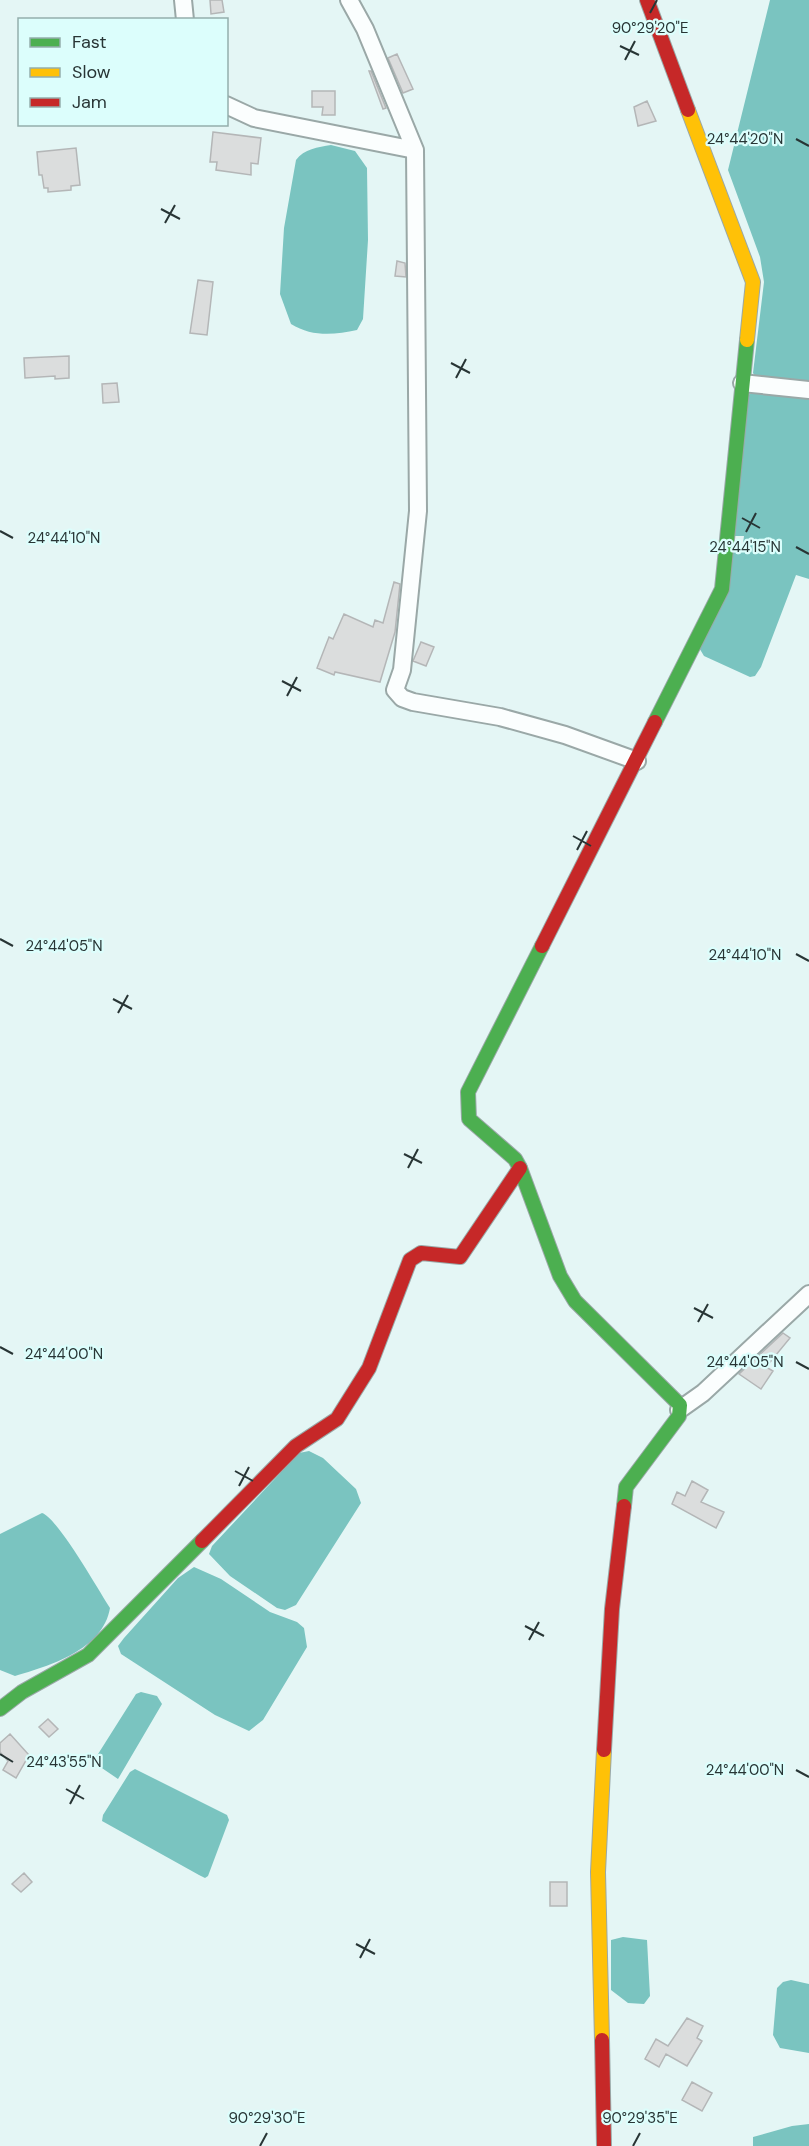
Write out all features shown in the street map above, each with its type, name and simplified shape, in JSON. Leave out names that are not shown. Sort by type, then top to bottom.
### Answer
[{"type":"street","points":[[183,0],[185,18]]},
{"type":"street","points":[[349,0],[365,29],[415,150],[418,511],[402,670],[395,690],[402,698],[414,702],[500,717],[565,735],[637,761]]},
{"type":"street","points":[[604,2146],[598,1872],[612,1609],[626,1487],[679,1416],[680,1406],[575,1301],[560,1276],[520,1168],[515,1159],[469,1119],[468,1092],[722,589],[753,282],[647,0]]},
{"type":"street","points":[[228,106],[254,118],[415,150]]},
{"type":"street","points":[[742,383],[809,390]]},
{"type":"street","points":[[0,1709],[22,1692],[88,1655],[296,1446],[337,1419],[369,1368],[410,1260],[421,1253],[460,1257],[520,1168]]},
{"type":"street","points":[[679,1410],[703,1393],[809,1294]]},
{"type":"water","points":[[770,0],[809,0],[809,383],[756,378],[753,373],[764,282],[760,257],[728,170]]},
{"type":"water","points":[[331,145],[355,151],[367,168],[368,240],[363,319],[357,330],[323,334],[307,331],[291,324],[280,294],[284,228],[296,160],[307,151]]},
{"type":"water","points":[[754,392],[809,396],[809,579],[796,575],[761,667],[755,676],[750,677],[704,656],[698,646],[730,553],[742,551],[744,536],[734,536],[746,396]]},
{"type":"water","points":[[309,1451],[323,1458],[356,1489],[361,1503],[296,1605],[285,1610],[277,1608],[230,1576],[209,1554],[212,1546],[299,1453]]},
{"type":"water","points":[[42,1513],[67,1540],[110,1608],[105,1623],[86,1645],[58,1661],[15,1676],[0,1670],[0,1534]]},
{"type":"water","points":[[194,1567],[221,1579],[270,1612],[297,1622],[304,1628],[307,1647],[263,1720],[249,1731],[215,1715],[121,1654],[118,1646],[178,1578]]},
{"type":"water","points":[[141,1692],[157,1696],[162,1704],[118,1779],[93,1762],[136,1694]]},
{"type":"water","points":[[135,1769],[227,1815],[229,1820],[208,1876],[205,1878],[102,1821],[103,1815],[130,1772]]},
{"type":"water","points":[[623,1937],[647,1940],[650,1996],[644,2004],[628,2003],[611,1990],[611,1940]]},
{"type":"water","points":[[791,1980],[809,1984],[809,2053],[780,2048],[773,2035],[777,1988],[783,1982]]},
{"type":"water","points":[[809,2124],[809,2146],[753,2146],[753,2137],[792,2126]]},
{"type":"building","points":[[210,0],[222,0],[224,12],[211,14]]},
{"type":"building","points":[[397,54],[413,89],[403,93],[388,58]]},
{"type":"building","points":[[369,71],[371,71],[386,108],[383,109]]},
{"type":"building","points":[[312,91],[335,91],[335,115],[322,115],[323,107],[312,107]]},
{"type":"building","points":[[647,101],[656,121],[638,126],[634,107]]},
{"type":"building","points":[[213,132],[261,138],[258,164],[251,163],[251,175],[216,170],[217,162],[210,162]]},
{"type":"building","points":[[76,148],[80,185],[71,186],[71,190],[48,192],[48,188],[44,188],[42,175],[39,175],[37,152]]},
{"type":"building","points":[[397,261],[405,263],[406,277],[395,276]]},
{"type":"building","points":[[198,280],[213,282],[207,335],[190,333]]},
{"type":"building","points":[[69,356],[69,378],[55,379],[55,376],[25,378],[24,358]]},
{"type":"building","points":[[117,383],[119,402],[103,403],[102,384]]},
{"type":"building","points":[[394,582],[400,584],[395,632],[380,682],[335,672],[334,675],[317,668],[329,637],[333,639],[344,614],[373,627],[375,620],[383,623]]},
{"type":"building","points":[[421,642],[434,647],[426,666],[413,661]]},
{"type":"building","points":[[783,1333],[790,1338],[766,1367],[773,1371],[761,1389],[739,1374]]},
{"type":"building","points":[[692,1481],[708,1490],[701,1502],[724,1512],[716,1528],[672,1504],[677,1492],[685,1496]]},
{"type":"building","points":[[48,1719],[58,1729],[49,1737],[39,1727]]},
{"type":"building","points":[[10,1734],[29,1755],[16,1778],[3,1770],[8,1761],[0,1752],[0,1743]]},
{"type":"building","points":[[24,1873],[32,1882],[21,1892],[12,1884]]},
{"type":"building","points":[[550,1882],[567,1882],[567,1906],[550,1906]]},
{"type":"building","points":[[687,2018],[703,2026],[697,2038],[702,2041],[687,2066],[666,2054],[659,2067],[645,2059],[656,2039],[668,2046]]},
{"type":"building","points":[[692,2082],[712,2093],[702,2111],[682,2100]]},
{"type":"traffic: fast","points":[[655,722],[722,589],[747,340]]},
{"type":"traffic: fast","points":[[520,1168],[515,1159],[469,1119],[468,1092],[542,946]]},
{"type":"traffic: fast","points":[[520,1168],[560,1276],[575,1301],[680,1405],[679,1416],[626,1487],[624,1506]]},
{"type":"traffic: fast","points":[[0,1709],[22,1692],[88,1655],[202,1541]]},
{"type":"traffic: slow","points":[[688,110],[753,282],[747,340]]},
{"type":"traffic: slow","points":[[602,2040],[598,1872],[604,1750]]},
{"type":"traffic: jam","points":[[647,0],[688,110]]},
{"type":"traffic: jam","points":[[542,946],[655,722]]},
{"type":"traffic: jam","points":[[202,1541],[296,1446],[337,1419],[369,1368],[410,1260],[421,1253],[460,1257],[520,1168]]},
{"type":"traffic: jam","points":[[604,1750],[612,1609],[624,1506]]},
{"type":"traffic: jam","points":[[602,2040],[604,2146]]}]
